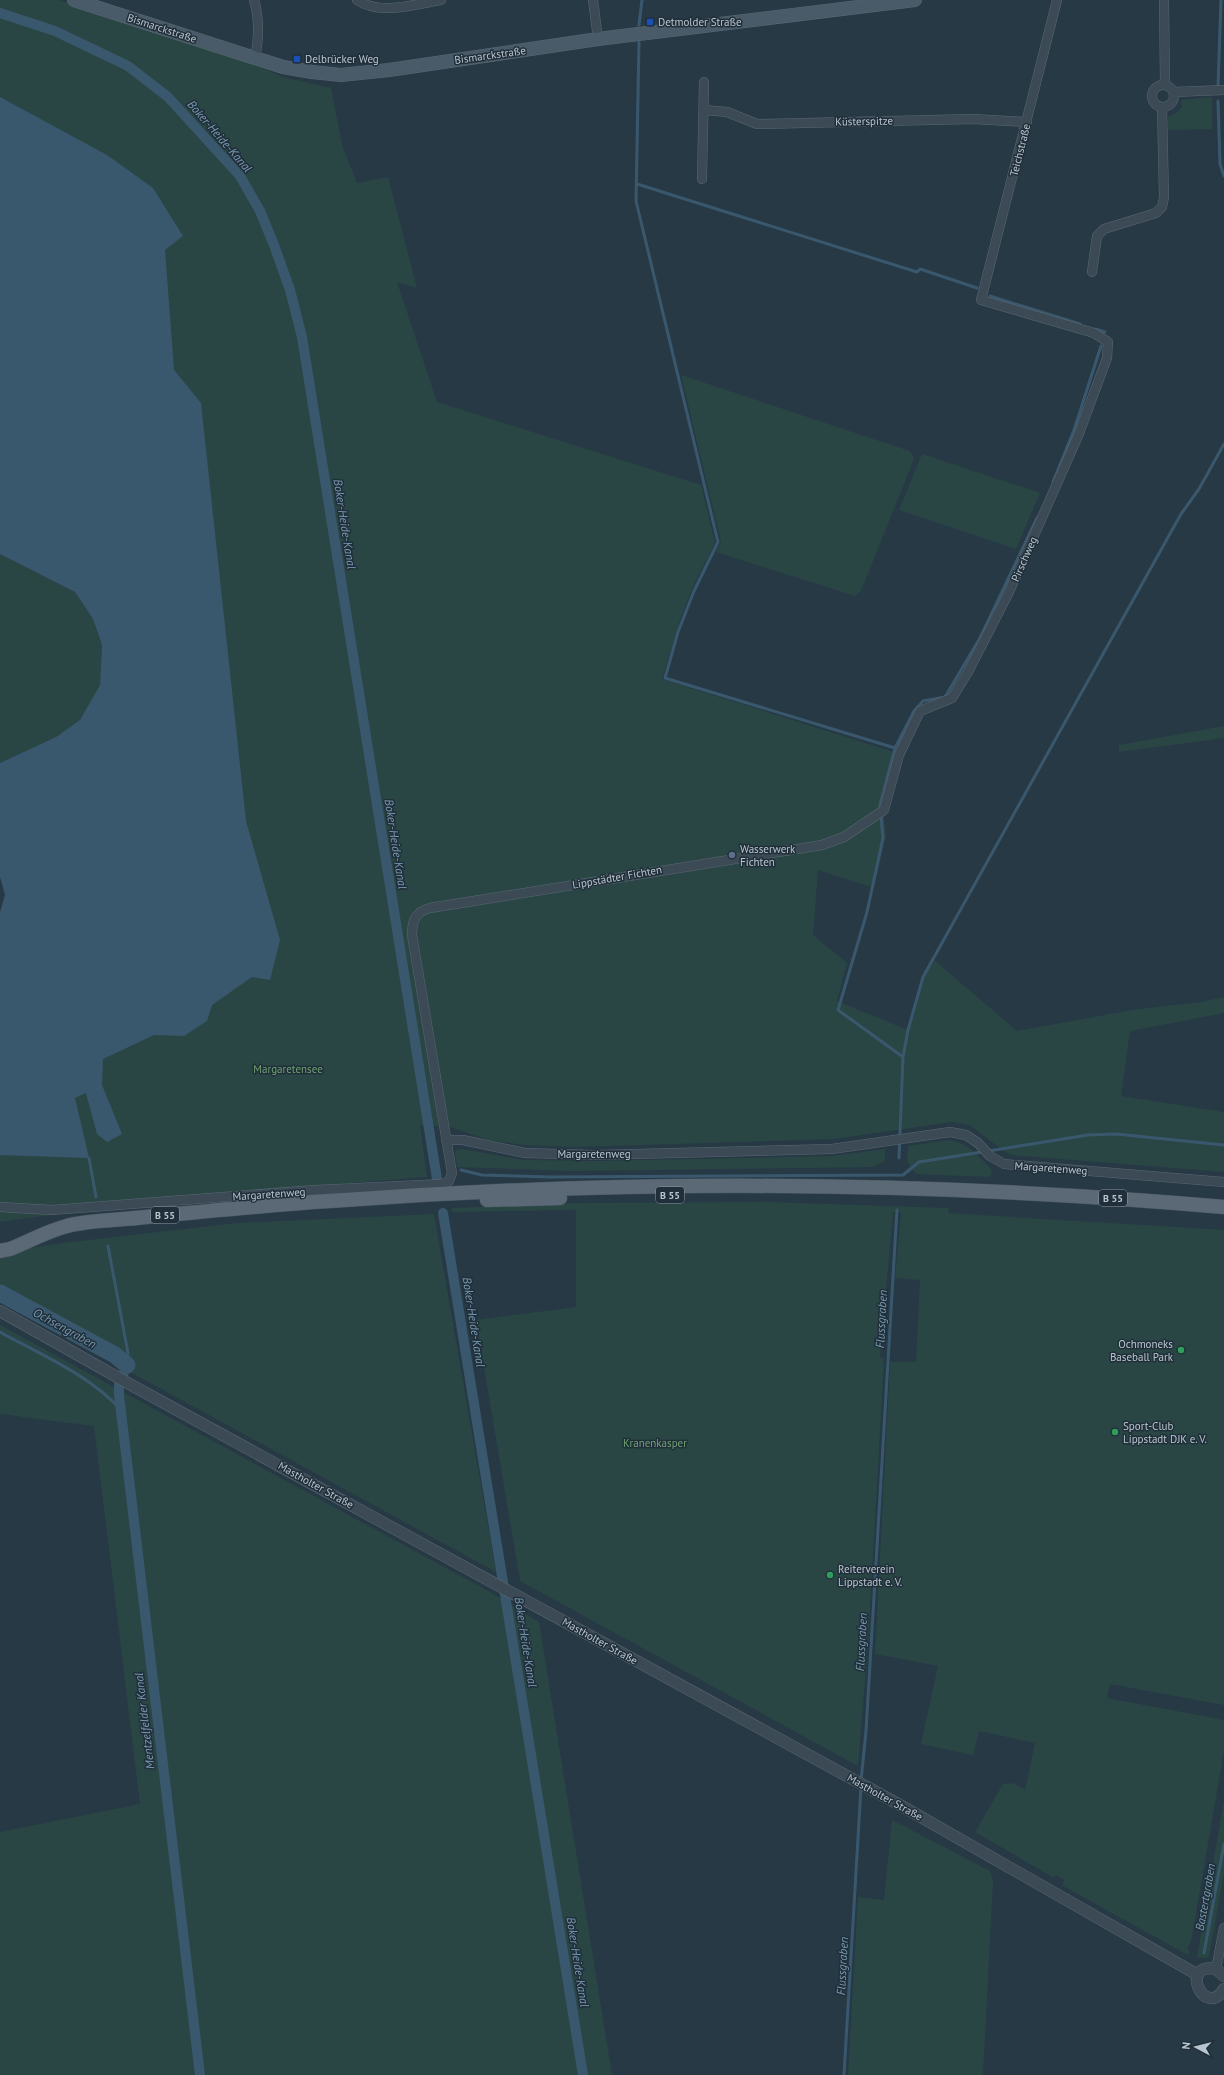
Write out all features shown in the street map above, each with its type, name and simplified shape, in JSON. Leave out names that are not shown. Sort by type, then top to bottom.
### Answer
[{"type":"main road","name":"Bismarckstraße","points":[[74,0],[255,58],[295,69],[341,75],[389,70],[598,39],[915,0]]},
{"type":"main road","name":"B 55","points":[[0,1251],[10,1249],[68,1225],[262,1205],[516,1189],[675,1186],[876,1187],[1010,1192],[1146,1200],[1224,1207]]},
{"type":"main road","name":"B 55","points":[[0,1256],[69,1235],[236,1217],[396,1205],[566,1198],[675,1195],[876,1197],[1130,1209],[1224,1217]]},
{"type":"street","points":[[254,0],[258,14],[259,35],[255,58]]},
{"type":"street","points":[[358,0],[365,5],[382,9],[441,0]]},
{"type":"street","points":[[593,0],[598,39]]},
{"type":"street","name":"Teichstraße","points":[[981,300],[1057,0]]},
{"type":"street","points":[[1164,0],[1165,85],[1173,92],[1224,90]]},
{"type":"street","points":[[702,179],[704,82]]},
{"type":"street","points":[[1162,107],[1154,101],[1152,95],[1158,86],[1165,85]]},
{"type":"street","points":[[1162,107],[1171,103],[1173,92]]},
{"type":"street","points":[[1092,272],[1097,236],[1104,229],[1152,215],[1162,207],[1164,197],[1162,107]]},
{"type":"street","name":"Küsterspitze","points":[[704,110],[727,112],[757,124],[973,119],[1027,122]]},
{"type":"street","name":"Pirschweg","points":[[822,846],[844,836],[884,810],[899,755],[920,711],[952,698],[968,672],[1009,592],[1078,436],[1107,358],[1108,342],[1094,333],[981,300]]},
{"type":"street","name":"Lippstädter Fichten","points":[[446,1140],[412,935],[414,917],[419,913],[430,908],[822,846]]},
{"type":"street","name":"Margaretenweg","points":[[0,1207],[52,1210],[315,1190],[442,1184],[449,1181],[452,1173],[446,1140],[463,1140],[525,1153],[596,1155],[832,1149],[950,1132],[966,1135],[978,1143],[990,1156],[1004,1164],[1224,1182]]},
{"type":"street","name":"Mastholter Straße","points":[[0,1311],[133,1386],[869,1788],[1198,1975]]},
{"type":"street","points":[[1224,1928],[1220,1973],[1206,1969],[1198,1975],[1197,1988],[1203,1995],[1212,1997],[1220,1994],[1224,1990]]},
{"type":"green space","name":"Margaretensee","points":[[0,0],[59,0],[247,60],[282,77],[331,88],[342,145],[357,183],[388,177],[417,288],[397,282],[437,402],[701,485],[715,543],[692,589],[680,620],[662,679],[897,753],[883,806],[886,836],[874,888],[818,870],[813,935],[847,963],[837,1001],[908,1030],[923,977],[933,959],[1017,1031],[1132,1010],[1201,1002],[1224,997],[1224,1013],[1130,1031],[1121,1096],[1224,1112],[1224,1172],[1011,1155],[970,1125],[952,1122],[834,1139],[573,1147],[525,1145],[489,1140],[450,1127],[420,1125],[427,1177],[92,1203],[51,1215],[0,1222],[0,1089],[175,1018],[0,127]]},
{"type":"green space","points":[[1212,97],[1212,129],[1168,130],[1168,117],[1176,113],[1182,107],[1181,100]]},
{"type":"green space","points":[[681,375],[910,451],[914,459],[861,591],[855,596],[716,552],[721,542]]},
{"type":"green space","points":[[922,454],[1040,493],[1016,549],[899,510]]},
{"type":"green space","points":[[0,554],[75,592],[93,619],[102,645],[100,685],[80,720],[56,737],[0,763]]},
{"type":"green space","points":[[1224,726],[1224,738],[1119,752],[1119,745]]},
{"type":"green space","points":[[950,1140],[969,1148],[978,1155],[992,1170],[990,1177],[916,1174],[907,1161],[908,1146]]},
{"type":"green space","points":[[462,1149],[523,1160],[595,1161],[832,1156],[885,1149],[885,1161],[873,1167],[573,1171],[457,1167],[455,1153],[457,1150]]},
{"type":"green space","name":"Kranenkasper","points":[[767,1202],[949,1208],[948,1213],[1224,1230],[1224,1705],[1110,1684],[1107,1698],[1224,1720],[1224,1751],[1191,1942],[1187,1949],[1190,1952],[1188,1955],[1063,1886],[1064,1880],[1056,1875],[1054,1878],[975,1832],[1003,1784],[1013,1783],[1025,1790],[1035,1743],[979,1731],[973,1755],[921,1744],[938,1666],[875,1654],[890,1362],[916,1362],[920,1280],[895,1278],[901,1212],[893,1212],[880,1357],[884,1358],[882,1397],[868,1644],[858,1766],[520,1581],[476,1320],[576,1307],[576,1210],[452,1212],[452,1208],[581,1203]]},
{"type":"green space","points":[[434,1214],[496,1572],[0,1301],[0,1252],[71,1242],[237,1223]]},
{"type":"green space","points":[[0,1325],[488,1591],[539,1622],[612,2075],[0,2075],[0,1832],[140,1804],[94,1426],[0,1414]]},
{"type":"green space","points":[[1224,1800],[1224,1873],[1209,1956],[1206,1958],[1197,1957]]},
{"type":"green space","points":[[892,1820],[990,1871],[993,1880],[983,2075],[848,2075],[858,1897],[884,1900]]},
{"type":"water","points":[[0,97],[107,155],[153,188],[183,236],[165,250],[174,370],[201,403],[246,821],[280,940],[270,980],[252,977],[212,1005],[207,1021],[184,1036],[154,1035],[103,1059],[102,1085],[122,1134],[107,1142],[97,1134],[86,1093],[75,1098],[89,1158],[0,1155],[0,912],[5,895],[0,877],[0,763],[56,737],[80,720],[100,685],[102,645],[93,619],[75,592],[0,554]]},
{"type":"waterway","points":[[639,25],[642,0]]},
{"type":"waterway","points":[[1218,86],[1221,0]]},
{"type":"waterway","name":"Boker-Heide-Kanal","points":[[0,13],[55,31],[128,66],[168,97],[240,176],[260,211],[274,245],[290,290],[302,337],[437,1179]]},
{"type":"waterway","points":[[639,42],[636,201],[718,542],[694,591],[678,632],[665,678],[895,748]]},
{"type":"waterway","points":[[1218,101],[1220,164],[1224,176]]},
{"type":"waterway","points":[[637,184],[917,272],[920,269],[977,288]]},
{"type":"waterway","points":[[990,296],[1080,324]]},
{"type":"waterway","points":[[1095,329],[1105,332]]},
{"type":"waterway","points":[[1053,482],[1074,430],[1101,346]]},
{"type":"waterway","points":[[899,1158],[903,1057],[908,1030],[923,977],[1181,514],[1199,489],[1224,444]]},
{"type":"waterway","points":[[903,1057],[838,1010],[867,912],[883,838],[880,805],[895,748],[914,711],[923,701],[945,697],[980,638],[1037,518]]},
{"type":"waterway","points":[[461,1170],[482,1175],[550,1177],[903,1175],[919,1162],[1088,1135],[1116,1134],[1224,1145]]},
{"type":"waterway","points":[[89,1158],[96,1197]]},
{"type":"waterway","name":"Flussgraben","points":[[861,1781],[866,1731],[897,1210]]},
{"type":"waterway","name":"Boker-Heide-Kanal","points":[[443,1213],[583,2075]]},
{"type":"waterway","points":[[108,1246],[128,1353],[127,1365]]},
{"type":"waterway","name":"Ochsengraben","points":[[0,1293],[115,1355],[127,1365]]},
{"type":"waterway","points":[[0,1332],[80,1376],[95,1386],[121,1410]]},
{"type":"waterway","name":"Mentzelfelder Kanal","points":[[127,1365],[119,1385],[119,1395],[200,2075]]},
{"type":"waterway","name":"Flussgraben","points":[[844,2075],[861,1787]]},
{"type":"waterway","name":"Bastertgraben","points":[[1204,1953],[1224,1844]]},
{"type":"place","name":"Detmolder Straße","points":[[650,22]]},
{"type":"place","name":"Delbrücker Weg","points":[[297,59]]},
{"type":"place","name":"Wasserwerk Fichten","points":[[732,855]]},
{"type":"place","name":"Ochmoneks Baseball Park","points":[[1181,1350]]},
{"type":"place","name":"Sport-Club Lippstadt DJK e. V.","points":[[1115,1432]]},
{"type":"place","name":"Reiterverein Lippstadt e. V.","points":[[830,1575]]}]
